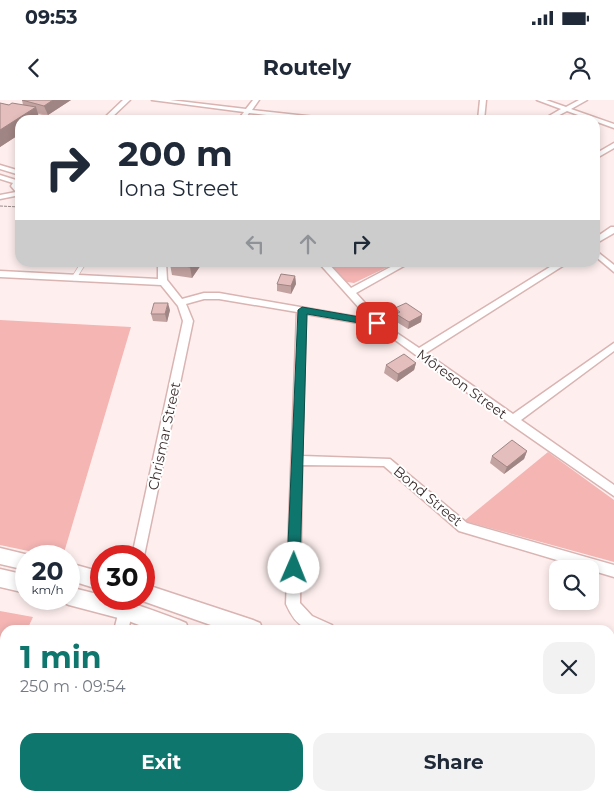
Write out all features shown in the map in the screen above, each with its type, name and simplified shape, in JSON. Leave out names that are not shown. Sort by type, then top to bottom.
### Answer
[{"type":"main road","points":[[0,556],[15,559]]},
{"type":"main road","points":[[0,578],[15,581]]},
{"type":"main road","points":[[155,597],[239,625]]},
{"type":"main road","points":[[80,599],[163,625]]},
{"type":"street","points":[[110,115],[127,100]]},
{"type":"street","points":[[155,100],[282,115]]},
{"type":"street","points":[[244,115],[256,100]]},
{"type":"street","points":[[482,115],[483,100]]},
{"type":"street","points":[[540,100],[584,115]]},
{"type":"street","points":[[556,115],[584,100]]},
{"type":"street","points":[[10,111],[21,104]]},
{"type":"street","points":[[0,108],[30,115]]},
{"type":"street","points":[[600,121],[614,126]]},
{"type":"street","points":[[600,154],[614,145]]},
{"type":"street","points":[[0,167],[15,172]]},
{"type":"street","points":[[0,177],[15,184]]},
{"type":"street","points":[[0,195],[15,188]]},
{"type":"street","points":[[600,239],[614,229]]},
{"type":"street","points":[[600,256],[614,268]]},
{"type":"street","points":[[161,267],[160,274],[162,282],[180,303],[204,296],[215,296],[377,323]]},
{"type":"street","name":"Môreson Street","points":[[326,267],[377,323],[614,492]]},
{"type":"street","points":[[349,293],[398,267]]},
{"type":"street","points":[[419,353],[557,267]]},
{"type":"street","points":[[0,274],[162,282]]},
{"type":"street","name":"Chrismar Street","points":[[140,545],[187,325],[187,316],[180,303]]},
{"type":"street","points":[[338,316],[360,304]]},
{"type":"street","points":[[302,310],[293,604],[297,614],[304,621],[314,625]]},
{"type":"street","points":[[513,420],[614,346]]},
{"type":"street","name":"Bond Street","points":[[296,460],[386,462],[463,527],[614,571]]},
{"type":"lane","points":[[74,278],[81,267]]},
{"type":"path","points":[[0,206],[15,207]]},
{"type":"shaded area","points":[[333,267],[388,267],[354,283],[347,282]]},
{"type":"shaded area","points":[[0,320],[131,327],[66,545],[15,545],[15,548],[0,545]]},
{"type":"shaded area","points":[[548,452],[614,500],[614,562],[464,521]]},
{"type":"shaded area","points":[[0,611],[33,617],[29,625],[0,625]]},
{"type":"building","points":[[22,100],[53,100],[44,106]]},
{"type":"building","points":[[0,103],[36,107],[23,115],[15,115],[15,120],[0,130]]},
{"type":"building","points":[[281,274],[295,276],[291,286],[277,284]]},
{"type":"building","points":[[154,303],[168,303],[165,314],[151,314]]},
{"type":"building","points":[[406,303],[422,315],[409,322],[396,314],[400,312],[395,308]]},
{"type":"building","points":[[404,354],[416,363],[398,374],[386,365]]},
{"type":"building","points":[[512,440],[527,451],[507,467],[492,456]]},
{"type":"route","points":[[294,568],[302,310],[377,323]]}]
